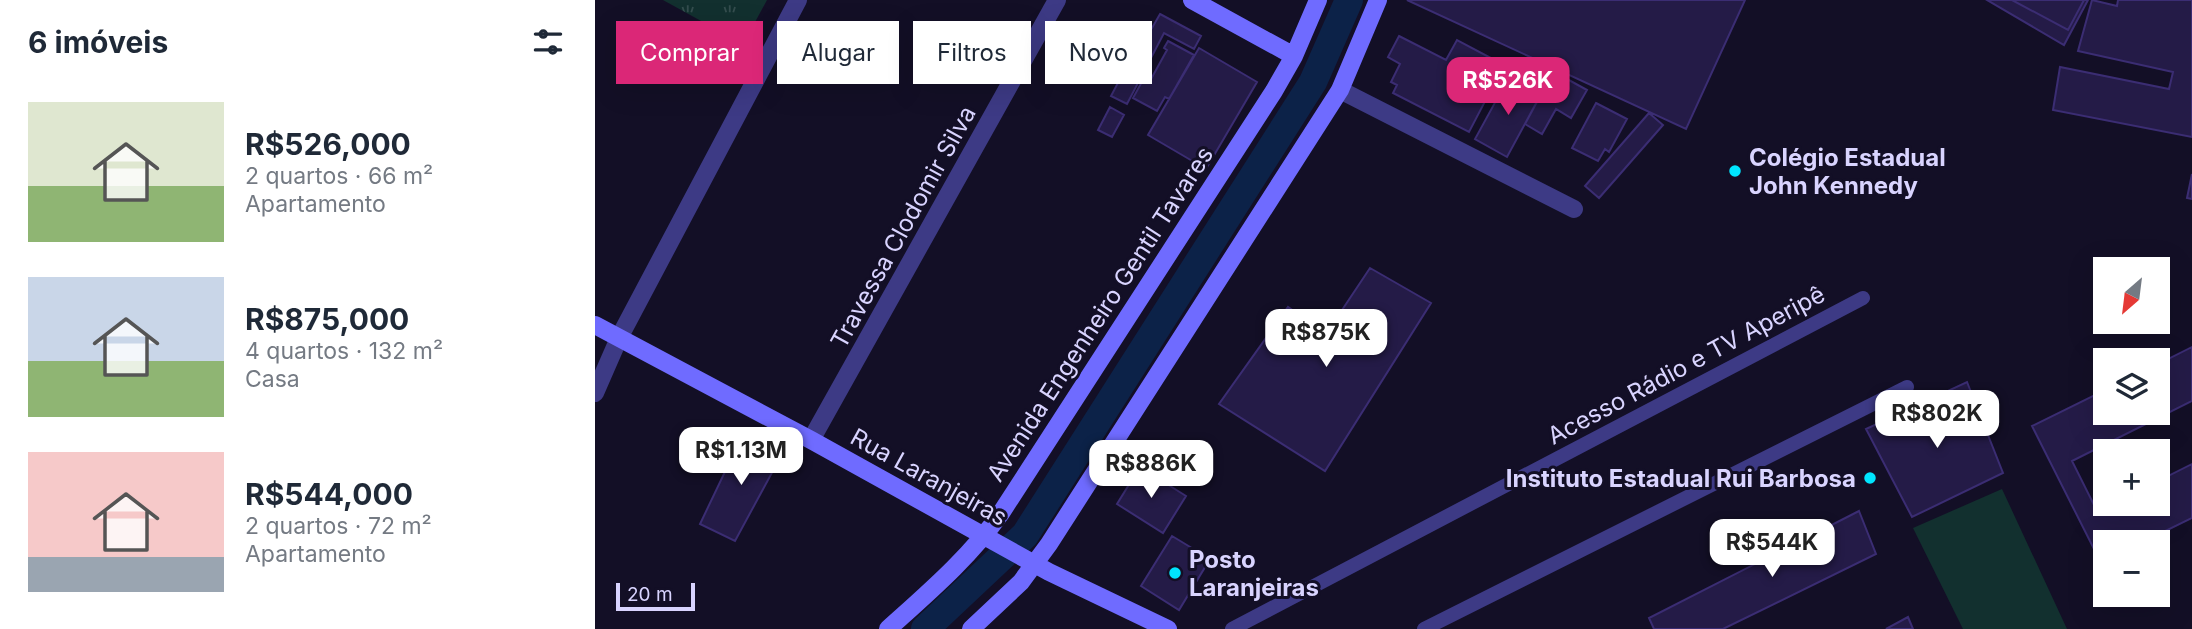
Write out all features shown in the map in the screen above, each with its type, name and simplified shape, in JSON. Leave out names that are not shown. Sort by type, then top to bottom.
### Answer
[{"type":"main road","points":[[1192,0],[1294,56]]},
{"type":"main road","name":"Avenida Engenheiro Gentil Tavares","points":[[888,629],[955,570],[986,538],[1294,56],[1318,0]]},
{"type":"main road","points":[[971,629],[1021,582],[1030,560],[1340,90],[1378,0]]},
{"type":"main road","name":"Rua Laranjeiras","points":[[595,325],[811,440],[1060,578],[1168,629]]},
{"type":"street","points":[[595,393],[619,338],[798,0]]},
{"type":"street","name":"Travessa Clodomir Silva","points":[[811,440],[1057,0]]},
{"type":"street","points":[[1340,90],[1574,209]]},
{"type":"lane","name":"Acesso Rádio e TV Aperipê","points":[[1232,629],[1863,298]]},
{"type":"lane","points":[[1424,629],[1907,387]]},
{"type":"green space","points":[[663,0],[767,0],[756,21],[701,21]]},
{"type":"green space","points":[[2002,489],[2067,629],[1963,629],[1913,528]]},
{"type":"building","points":[[1407,0],[1745,0],[1686,129]]},
{"type":"building","points":[[1987,0],[2088,0],[2064,45]]},
{"type":"building","points":[[2012,0],[2084,0],[2068,30]]},
{"type":"building","points":[[2092,0],[2117,6],[2118,0],[2192,0],[2192,137],[2053,110],[2060,67],[2169,89],[2173,72],[2078,51]]},
{"type":"building","points":[[1160,14],[1201,36],[1194,49],[1164,33],[1152,56],[1152,28]]},
{"type":"building","points":[[1399,36],[1446,60],[1457,40],[1504,65],[1469,132],[1393,93],[1397,85],[1391,82],[1400,64],[1388,57]]},
{"type":"building","points":[[1168,41],[1194,55],[1169,99],[1165,97],[1157,111],[1133,98],[1141,84],[1152,84],[1152,77],[1167,50],[1164,48]]},
{"type":"building","points":[[1199,48],[1257,82],[1206,169],[1148,135]]},
{"type":"building","points":[[1509,77],[1541,94],[1507,157],[1475,139]]},
{"type":"building","points":[[1550,78],[1564,86],[1567,79],[1587,90],[1571,118],[1556,109],[1542,134],[1525,124]]},
{"type":"building","points":[[1117,84],[1137,84],[1127,104],[1111,96]]},
{"type":"building","points":[[1596,103],[1627,119],[1609,152],[1605,149],[1598,161],[1572,148]]},
{"type":"building","points":[[1110,107],[1124,115],[1112,137],[1098,130]]},
{"type":"building","points":[[1649,113],[1663,125],[1599,198],[1585,186]]},
{"type":"building","points":[[2192,174],[2192,199],[2187,198]]},
{"type":"building","points":[[1370,268],[1431,303],[1325,471],[1219,404],[1288,307],[1326,334]]},
{"type":"building","points":[[2192,347],[2192,401],[2170,412],[2170,358]]},
{"type":"building","points":[[1967,382],[2003,473],[1912,517],[1866,429]]},
{"type":"building","points":[[2093,396],[2093,425],[2144,425],[2116,439],[2093,439],[2093,450],[2072,461],[2093,503],[2093,516],[2170,516],[2170,475],[2192,464],[2192,518],[2168,530],[2093,530],[2093,547],[2032,426]]},
{"type":"building","points":[[744,432],[782,454],[735,541],[700,524]]},
{"type":"building","points":[[1140,467],[1186,496],[1163,533],[1117,504]]},
{"type":"building","points":[[1859,511],[1876,554],[1723,629],[1654,629],[1649,618]]},
{"type":"building","name":"Posto Laranjeiras","points":[[1172,536],[1210,559],[1179,610],[1141,586]]},
{"type":"building","points":[[1908,617],[1913,629],[1886,629]]},
{"type":"waterway","points":[[925,629],[1025,535],[1313,82],[1349,0]]},
{"type":"place","name":"Colégio Estadual John Kennedy","points":[[1735,171]]},
{"type":"place","name":"Instituto Estadual Rui Barbosa","points":[[1870,478]]},
{"type":"place","name":"Posto Laranjeiras","points":[[1175,573]]}]
